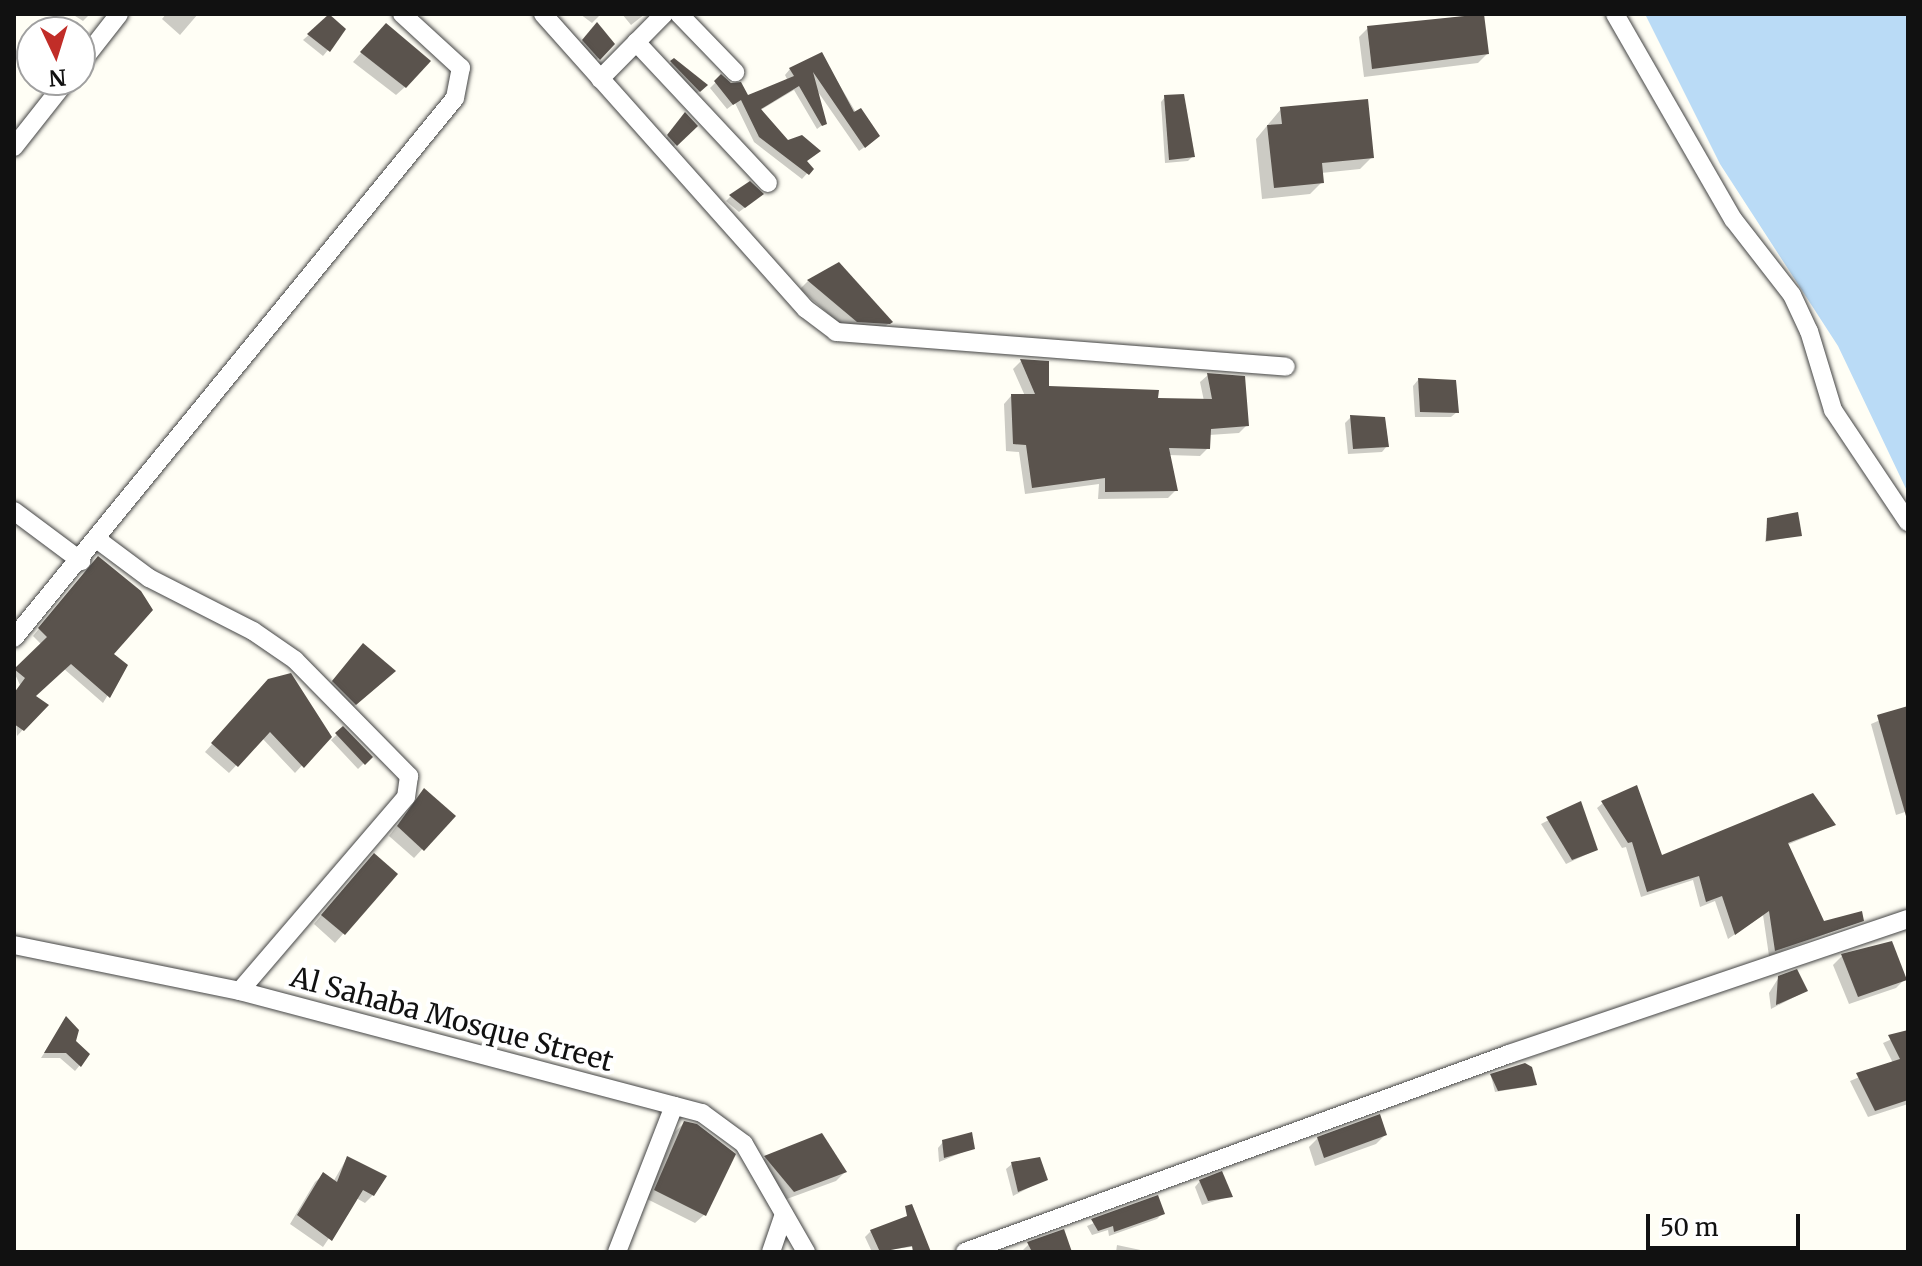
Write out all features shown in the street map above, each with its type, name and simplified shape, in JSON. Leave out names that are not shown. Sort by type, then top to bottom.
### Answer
[{"type":"street","points":[[96,43],[119,14]]},
{"type":"street","points":[[14,638],[81,561],[455,98],[461,68],[402,14]]},
{"type":"street","points":[[543,14],[806,309],[836,332],[1286,367]]},
{"type":"street","points":[[600,79],[664,14]]},
{"type":"street","points":[[679,14],[735,72]]},
{"type":"street","points":[[1615,14],[1733,219],[1792,295],[1809,331],[1833,410],[1908,522]]},
{"type":"street","points":[[636,42],[768,183]]},
{"type":"street","points":[[14,147],[54,96]]},
{"type":"street","points":[[14,511],[81,561]]},
{"type":"street","points":[[98,540],[149,578],[284,651],[409,776],[406,797],[240,991]]},
{"type":"street","points":[[965,1252],[1509,1054],[1908,919]]},
{"type":"street","name":"Al Sahaba Mosque Street","points":[[14,945],[240,991],[702,1113],[733,1131],[806,1252]]},
{"type":"street","points":[[617,1252],[674,1106]]},
{"type":"street","points":[[771,1252],[784,1214]]},
{"type":"water","points":[[1645,14],[1908,14],[1908,493],[1838,346],[1720,164]]},
{"type":"building","points":[[329,14],[346,29],[330,52],[307,34]]},
{"type":"building","points":[[1484,14],[1489,54],[1372,69],[1367,26]]},
{"type":"building","points":[[597,22],[615,44],[600,60],[582,40]]},
{"type":"building","points":[[386,23],[431,61],[406,88],[360,52]]},
{"type":"building","points":[[822,52],[854,112],[861,108],[880,136],[865,148],[813,72],[827,124],[822,126],[799,86],[761,109],[788,140],[802,135],[821,151],[807,161],[814,169],[809,175],[759,137],[741,100],[733,105],[714,81],[721,74],[731,83],[741,82],[748,95],[794,76],[789,68]]},
{"type":"building","points":[[674,58],[708,85],[700,92],[670,61]]},
{"type":"building","points":[[1184,94],[1195,157],[1169,160],[1164,95]]},
{"type":"building","points":[[1368,99],[1374,158],[1322,163],[1324,183],[1274,188],[1267,125],[1282,124],[1280,107]]},
{"type":"building","points":[[685,112],[698,126],[677,146],[667,135]]},
{"type":"building","points":[[750,181],[764,194],[745,208],[729,195]]},
{"type":"building","points":[[839,262],[893,322],[857,322],[807,280]]},
{"type":"building","points":[[1020,359],[1049,361],[1049,386],[1159,390],[1158,398],[1212,399],[1207,373],[1245,376],[1249,426],[1211,429],[1210,449],[1169,448],[1178,491],[1105,492],[1105,478],[1032,488],[1026,445],[1013,444],[1011,394],[1035,394]]},
{"type":"building","points":[[1418,378],[1456,380],[1459,413],[1420,412]]},
{"type":"building","points":[[1350,415],[1385,417],[1389,447],[1353,449]]},
{"type":"building","points":[[1798,512],[1802,536],[1766,541],[1767,518]]},
{"type":"building","points":[[98,556],[141,591],[153,610],[114,654],[128,665],[110,698],[71,664],[36,696],[49,705],[24,731],[14,724],[14,693],[25,678],[14,669],[47,637],[38,628]]},
{"type":"building","points":[[363,643],[396,671],[356,705],[332,681]]},
{"type":"building","points":[[291,673],[332,737],[304,768],[270,732],[238,767],[211,743],[268,679]]},
{"type":"building","points":[[1908,706],[1908,815],[1906,816],[1877,715]]},
{"type":"building","points":[[343,726],[373,757],[365,765],[335,733]]},
{"type":"building","points":[[1637,785],[1662,855],[1813,793],[1836,825],[1788,843],[1824,921],[1862,911],[1864,921],[1775,951],[1769,911],[1735,935],[1722,896],[1706,902],[1699,876],[1647,892],[1632,842],[1628,843],[1601,801]]},
{"type":"building","points":[[424,788],[456,816],[424,851],[397,826]]},
{"type":"building","points":[[1581,801],[1598,850],[1572,860],[1546,817]]},
{"type":"building","points":[[374,853],[398,874],[345,935],[321,915]]},
{"type":"building","points":[[1892,941],[1907,980],[1858,997],[1841,954]]},
{"type":"building","points":[[1797,969],[1808,991],[1776,1005],[1778,976]]},
{"type":"building","points":[[66,1016],[79,1030],[76,1041],[90,1054],[81,1067],[66,1053],[44,1053]]},
{"type":"building","points":[[1908,1030],[1908,1100],[1875,1111],[1856,1073],[1900,1059],[1888,1035]]},
{"type":"building","points":[[1525,1063],[1532,1067],[1537,1085],[1498,1091],[1490,1074]]},
{"type":"building","points":[[1380,1114],[1387,1135],[1324,1158],[1317,1137]]},
{"type":"building","points":[[684,1121],[697,1124],[736,1154],[706,1216],[654,1190]]},
{"type":"building","points":[[972,1132],[975,1149],[944,1158],[942,1140]]},
{"type":"building","points":[[822,1133],[847,1172],[794,1192],[764,1156]]},
{"type":"building","points":[[347,1156],[387,1176],[374,1196],[363,1190],[332,1241],[297,1215],[323,1172],[337,1182]]},
{"type":"building","points":[[1040,1157],[1048,1180],[1018,1192],[1011,1162]]},
{"type":"building","points":[[1222,1171],[1233,1197],[1208,1201],[1199,1180]]},
{"type":"building","points":[[1158,1195],[1165,1214],[1114,1232],[1113,1226],[1098,1231],[1091,1219]]},
{"type":"building","points":[[912,1204],[931,1252],[913,1252],[912,1246],[880,1252],[870,1230],[907,1216],[905,1206]]},
{"type":"building","points":[[1064,1229],[1072,1252],[1032,1252],[1027,1242]]}]
